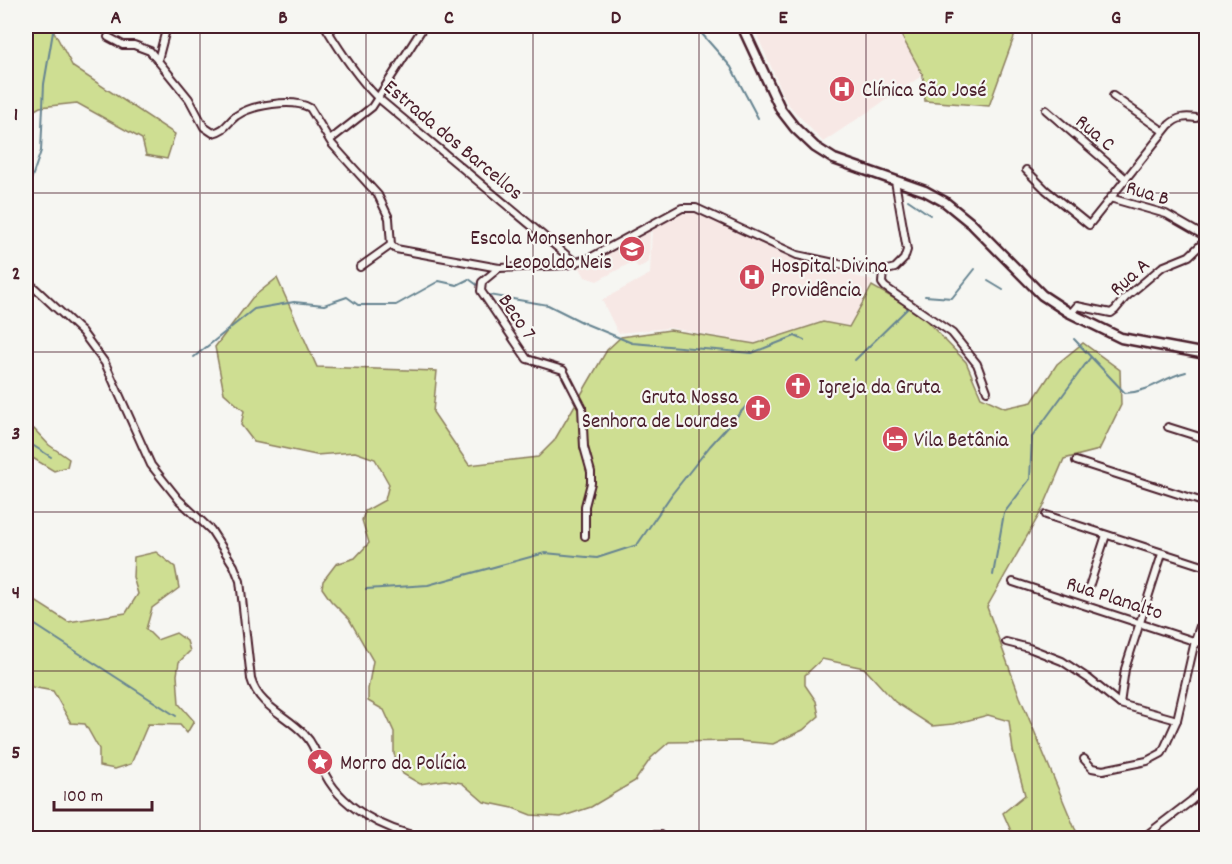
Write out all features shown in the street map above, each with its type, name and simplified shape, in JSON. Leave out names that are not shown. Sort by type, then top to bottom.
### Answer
[{"type":"main road","points":[[742,26],[781,110],[795,128],[815,147],[834,159],[925,191],[945,202],[972,224],[1042,295],[1071,313],[1121,338],[1206,354]]},
{"type":"street","points":[[158,60],[167,26]]},
{"type":"street","name":"Estrada dos Barcellos","points":[[325,26],[363,84],[576,263]]},
{"type":"street","points":[[330,140],[372,107],[424,26]]},
{"type":"street","points":[[108,37],[123,45],[134,45],[150,51],[189,99],[204,127],[213,133],[223,130],[234,117],[247,109],[290,104],[310,108],[330,140],[378,195],[389,218],[391,244],[396,249],[499,268],[576,263],[590,258],[673,212],[682,208],[696,208],[797,255],[883,271],[895,268],[904,259],[907,250],[895,181]]},
{"type":"street","points":[[1113,96],[1163,131]]},
{"type":"street","name":"Rua C","points":[[1046,110],[1126,179]]},
{"type":"street","points":[[1026,170],[1046,190],[1089,225],[1163,131],[1176,119],[1187,116],[1196,118]]},
{"type":"street","name":"Rua B","points":[[1110,198],[1166,214],[1206,238]]},
{"type":"street","name":"Rua A","points":[[1071,313],[1077,306],[1111,313],[1162,267],[1189,256],[1206,238]]},
{"type":"street","points":[[360,267],[391,244]]},
{"type":"street","name":"Beco 7","points":[[499,268],[482,282],[481,291],[527,359],[563,370],[582,407],[584,447],[591,472],[591,483],[585,506],[585,536]]},
{"type":"street","points":[[883,271],[882,283],[885,287],[952,333],[977,364],[987,391]]},
{"type":"street","points":[[26,280],[82,332],[105,363],[151,465],[179,500],[211,530],[234,566],[240,581],[251,679],[257,693],[305,735],[314,748],[322,768],[347,802],[385,827],[425,838]]},
{"type":"street","points":[[1168,427],[1206,439]]},
{"type":"street","points":[[1076,461],[1206,503]]},
{"type":"street","points":[[1046,515],[1206,567]]},
{"type":"street","points":[[1089,587],[1106,535]]},
{"type":"street","points":[[1120,704],[1125,669],[1162,554]]},
{"type":"street","name":"Rua Planalto","points":[[1013,582],[1206,645]]},
{"type":"street","points":[[1084,759],[1092,768],[1103,770],[1147,761],[1162,753],[1177,720],[1206,608]]},
{"type":"street","points":[[1006,642],[1062,661],[1120,704],[1177,720]]},
{"type":"street","points":[[1148,834],[1206,787]]},
{"type":"street","points":[[612,838],[619,835],[660,836]]},
{"type":"shaded area","name":"Clínica São José","points":[[753,26],[896,26],[923,75],[823,142],[787,103]]},
{"type":"shaded area","name":"Hospital Divina Providência","points":[[682,212],[694,212],[796,259],[873,281],[849,326],[823,321],[754,343],[670,328],[618,333],[602,300],[650,274],[652,229]]},
{"type":"shaded area","name":"Escola Monsenhor Leopoldo Neis","points":[[650,230],[649,262],[638,268],[634,261],[597,281],[585,277],[580,268]]},
{"type":"green space","points":[[26,26],[51,26],[73,67],[175,134],[167,159],[146,155],[142,139],[77,103],[40,107],[26,115]]},
{"type":"green space","points":[[896,26],[1018,26],[989,106],[925,101],[923,75]]},
{"type":"green space","points":[[277,278],[317,367],[437,371],[433,412],[469,465],[538,457],[554,441],[607,350],[621,337],[670,330],[755,344],[823,322],[849,327],[872,286],[918,312],[966,362],[981,397],[1005,408],[1032,402],[1057,364],[1083,343],[1120,370],[1121,405],[1099,450],[1064,459],[1043,508],[987,607],[1020,697],[1075,829],[1081,838],[1025,838],[1011,831],[1003,813],[1025,795],[1013,751],[1009,721],[988,715],[954,724],[932,726],[895,702],[864,668],[822,659],[805,675],[805,685],[816,701],[819,716],[803,730],[773,744],[738,741],[669,742],[651,758],[635,781],[591,807],[561,817],[531,815],[513,808],[484,802],[462,783],[445,780],[420,784],[403,774],[394,754],[394,732],[384,710],[368,701],[373,661],[349,619],[322,588],[323,581],[336,564],[355,558],[369,543],[362,520],[365,511],[385,500],[389,484],[375,459],[355,452],[316,455],[254,442],[241,425],[244,411],[224,393],[215,347],[252,298]]},
{"type":"green space","points":[[26,429],[34,429],[49,445],[69,459],[67,467],[54,471],[26,454]]},
{"type":"green space","points":[[156,552],[175,567],[179,588],[152,608],[146,629],[157,640],[176,633],[187,641],[190,651],[179,662],[177,675],[179,704],[194,721],[187,733],[180,725],[148,724],[131,764],[115,769],[99,766],[99,749],[85,724],[71,723],[53,691],[32,687],[26,680],[26,595],[68,622],[126,613],[138,594],[133,577],[134,557]]},
{"type":"waterway","points":[[29,186],[41,151],[44,84],[54,26]]},
{"type":"waterway","points":[[695,26],[731,67],[758,118]]},
{"type":"waterway","points":[[908,200],[930,215]]},
{"type":"waterway","points":[[925,296],[952,298],[975,269]]},
{"type":"waterway","points":[[194,357],[254,309],[294,302],[324,305],[347,297],[358,305],[396,305],[439,281],[457,285],[469,279],[480,287]]},
{"type":"waterway","points":[[988,281],[1003,290]]},
{"type":"waterway","points":[[484,291],[489,295],[548,305],[632,343],[752,353],[795,336],[804,340]]},
{"type":"waterway","points":[[855,360],[908,308]]},
{"type":"waterway","points":[[1074,339],[1125,393],[1142,390],[1186,372]]},
{"type":"waterway","points":[[993,575],[1004,513],[1030,479],[1032,437],[1090,358]]},
{"type":"waterway","points":[[366,589],[428,585],[545,553],[597,558],[637,545],[672,494],[710,446],[749,403]]},
{"type":"waterway","points":[[26,441],[51,457]]},
{"type":"waterway","points":[[26,619],[176,716]]},
{"type":"place","name":"Clínica São José","points":[[842,89]]},
{"type":"place","name":"Escola Monsenhor Leopoldo Neis","points":[[632,249]]},
{"type":"place","name":"Hospital Divina Providência","points":[[752,277]]},
{"type":"place","name":"Igreja da Gruta","points":[[798,386]]},
{"type":"place","name":"Gruta Nossa Senhora de Lourdes","points":[[758,408]]},
{"type":"place","name":"Vila Betânia","points":[[895,439]]},
{"type":"place","name":"Morro da Polícia","points":[[320,762]]}]
